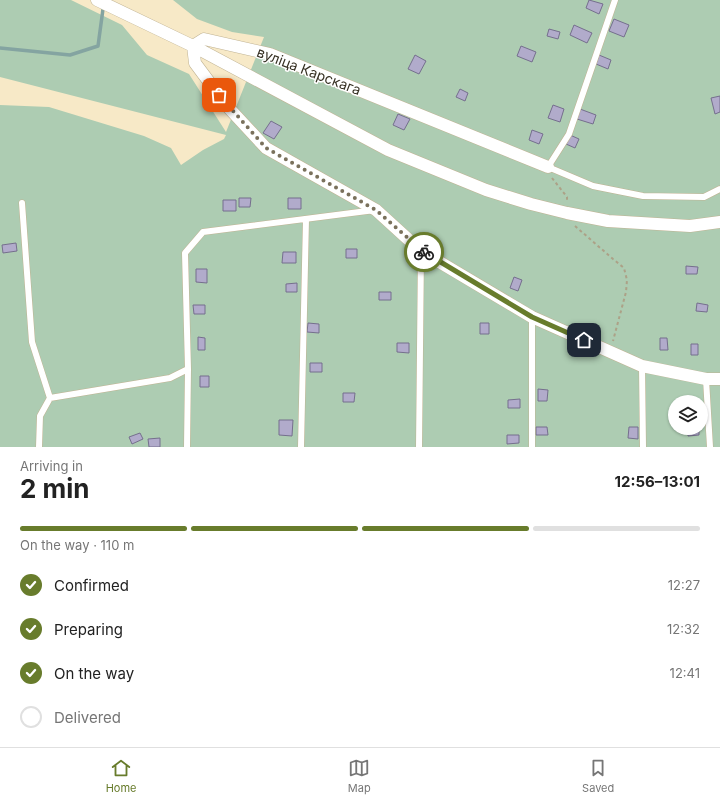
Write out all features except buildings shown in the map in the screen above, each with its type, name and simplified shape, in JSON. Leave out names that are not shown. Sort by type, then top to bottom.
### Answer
[{"type":"street","points":[[97,0],[193,46],[388,150],[486,190],[531,204],[608,221],[683,226],[720,222]]},
{"type":"street","name":"вуліца Карскага","points":[[193,46],[204,39],[270,54],[548,167]]},
{"type":"street","points":[[193,46],[195,63],[228,106],[266,148],[376,210],[421,251],[532,317],[642,366],[706,379],[720,379]]},
{"type":"lane","points":[[616,0],[569,134],[548,167],[593,186],[643,196],[704,197],[720,189]]},
{"type":"lane","points":[[22,203],[32,342],[50,398],[40,416],[39,447]]},
{"type":"lane","points":[[187,447],[188,369],[184,253],[203,232],[376,210]]},
{"type":"lane","points":[[301,447],[306,219]]},
{"type":"lane","points":[[419,447],[421,251]]},
{"type":"lane","points":[[532,317],[532,447]]},
{"type":"lane","points":[[642,366],[643,447]]},
{"type":"lane","points":[[50,398],[170,378],[188,369]]},
{"type":"lane","points":[[706,379],[710,447]]},
{"type":"path","points":[[548,167],[553,181],[567,197],[567,213]]},
{"type":"path","points":[[577,229],[624,268],[627,280],[626,292],[610,351]]},
{"type":"green space","points":[[0,0],[71,0],[122,25],[147,55],[189,74],[226,132],[264,37],[232,32],[197,19],[173,0],[720,0],[720,447],[0,447],[0,105],[49,107],[144,136],[171,148],[181,165],[203,150],[224,139],[226,135],[0,77]]},
{"type":"waterway","points":[[0,48],[70,55],[98,46],[103,9]]},
{"type":"way so far","points":[[219,95],[266,148],[376,210],[421,251],[424,252]]},
{"type":"route","points":[[424,252],[532,317],[584,340]]}]
